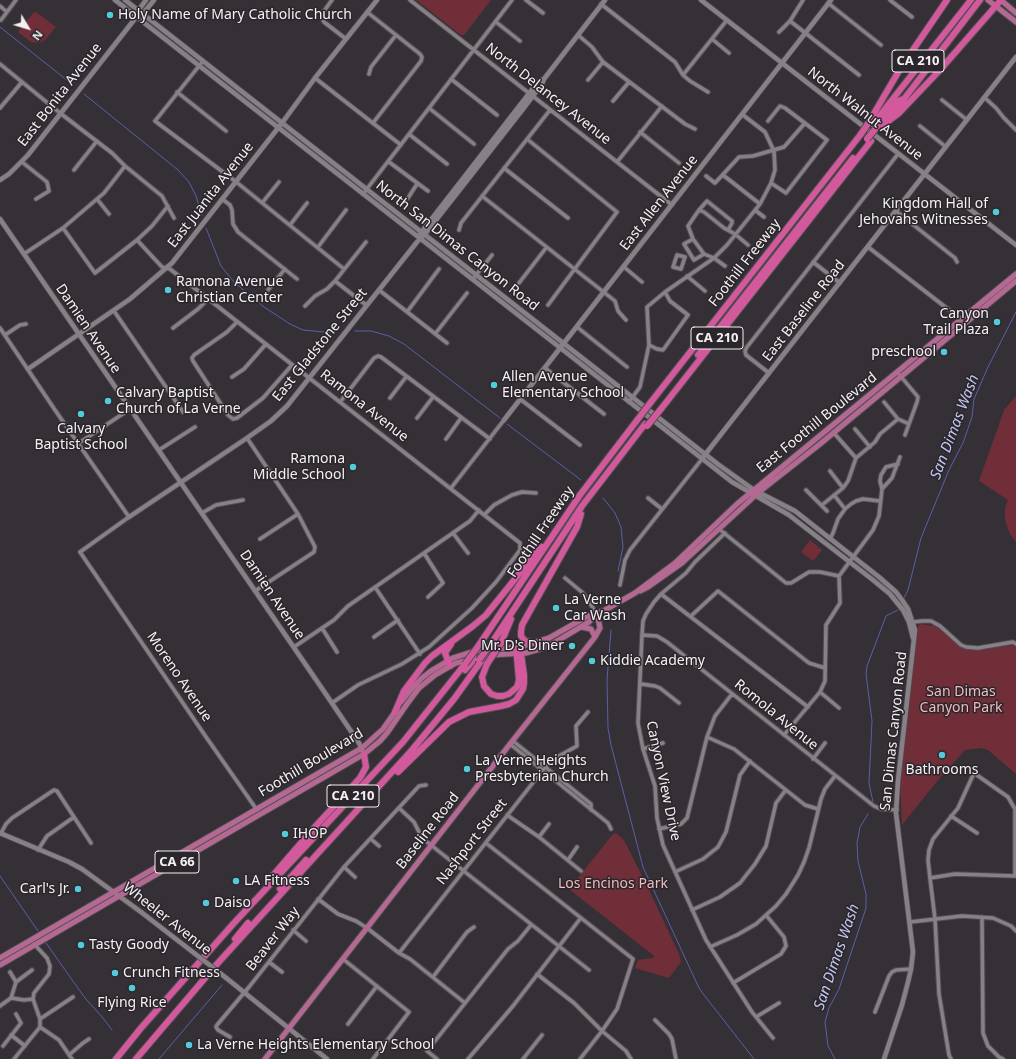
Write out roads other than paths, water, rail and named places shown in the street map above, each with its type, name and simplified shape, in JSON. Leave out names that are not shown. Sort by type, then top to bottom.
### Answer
[{"type":"highway","points":[[876,126],[900,69],[947,0]]},
{"type":"highway","name":"Foothill Freeway","points":[[116,1059],[164,1001],[234,923],[403,742],[468,663],[511,619],[581,514],[601,477],[656,406],[676,370],[775,244],[876,126],[967,0]]},
{"type":"highway","points":[[876,126],[971,0]]},
{"type":"highway","points":[[876,126],[899,113],[939,71],[1001,0]]},
{"type":"highway","name":"CA 210","points":[[876,126],[896,102],[904,99],[979,2]]},
{"type":"highway","name":"Foothill Freeway","points":[[136,1059],[217,964],[386,779],[454,700],[483,662],[487,644],[549,541],[601,477],[876,126]]},
{"type":"highway","points":[[487,644],[561,528],[601,477]]},
{"type":"highway","points":[[534,643],[525,641],[521,632],[522,625],[578,527],[581,514]]},
{"type":"highway","points":[[395,712],[404,691],[412,678],[432,656],[486,615],[536,553],[549,541]]},
{"type":"highway","points":[[217,964],[218,958],[241,932],[421,734],[501,643],[511,619]]},
{"type":"highway","points":[[449,664],[445,653],[448,646],[453,641]]},
{"type":"highway","points":[[483,662],[482,677],[484,686],[491,694],[497,696],[509,694],[517,687],[519,680],[518,650]]},
{"type":"highway","points":[[386,779],[397,772],[450,722],[469,712],[509,704],[516,700],[523,688],[524,683],[524,675],[518,650]]},
{"type":"highway","points":[[126,1047],[132,1044],[242,920],[376,778],[437,707],[468,663]]},
{"type":"highway","points":[[234,923],[313,829],[360,778],[366,767],[363,751]]},
{"type":"main road","points":[[115,0],[134,17]]},
{"type":"main road","name":"North San Dimas Canyon Road","points":[[125,0],[423,233],[474,277],[562,346],[629,402],[754,493]]},
{"type":"main road","name":"East Bonita Avenue","points":[[134,17],[139,18],[140,12],[146,0]]},
{"type":"main road","name":"East Bonita Avenue","points":[[0,180],[22,162],[134,17],[154,0]]},
{"type":"main road","name":"East Juanita Avenue","points":[[28,369],[114,311],[139,292],[172,263],[377,0]]},
{"type":"main road","name":"East Gladstone Street","points":[[129,517],[247,438],[280,413],[292,400],[531,95],[542,84],[544,79],[605,0]]},
{"type":"main road","name":"North Walnut Avenue","points":[[701,0],[1016,245]]},
{"type":"main road","points":[[988,0],[1016,22]]},
{"type":"main road","points":[[1001,0],[1016,13]]},
{"type":"main road","name":"East Allen Avenue","points":[[504,420],[743,115],[804,33],[830,2]]},
{"type":"main road","name":"North San Dimas Canyon Road","points":[[139,18],[419,238],[474,277]]},
{"type":"main road","name":"East Baseline Road","points":[[704,457],[1016,57]]},
{"type":"main road","name":"Damien Avenue","points":[[0,219],[294,647],[363,751]]},
{"type":"main road","name":"East Foothill Boulevard","points":[[687,554],[724,516],[899,375],[1016,274]]},
{"type":"main road","name":"East Foothill Boulevard","points":[[963,321],[1016,281]]},
{"type":"main road","name":"North San Dimas Canyon Road","points":[[562,346],[633,397],[704,457]]},
{"type":"main road","name":"East Foothill Boulevard","points":[[597,614],[635,593],[687,554],[718,529],[754,493]]},
{"type":"main road","name":"San Dimas Canyon Road","points":[[754,493],[795,511],[890,594],[911,622],[914,640],[896,810],[913,952],[911,969],[902,1005],[884,1059]]},
{"type":"main road","name":"San Dimas Canyon Road","points":[[754,493],[789,515],[851,560]]},
{"type":"main road","name":"Foothill Boulevard","points":[[518,650],[549,638],[588,616],[597,614]]},
{"type":"main road","name":"Foothill Boulevard","points":[[363,751],[376,737],[415,685],[431,671],[449,664],[472,652],[491,649],[518,650],[547,646],[589,622],[597,614]]},
{"type":"main road","name":"Baseline Road","points":[[265,1059],[595,637],[600,628],[597,614]]},
{"type":"main road","points":[[580,627],[591,629],[595,637]]},
{"type":"main road","name":"Foothill Boulevard","points":[[47,934],[119,896],[380,741],[419,688],[449,664]]},
{"type":"main road","name":"Foothill Boulevard","points":[[0,965],[35,941],[114,892],[259,812]]},
{"type":"main road","name":"Wheeler Avenue","points":[[0,833],[75,866],[114,892],[225,977],[326,1059]]},
{"type":"main road","name":"Foothill Boulevard","points":[[0,958],[35,941]]},
{"type":"street","points":[[1,20],[16,0]]},
{"type":"street","points":[[332,0],[321,17],[324,22],[346,39]]},
{"type":"street","name":"North Delancey Avenue","points":[[410,0],[672,206]]},
{"type":"street","points":[[363,194],[410,135],[512,0]]},
{"type":"street","points":[[526,0],[543,13]]},
{"type":"street","points":[[779,32],[790,21],[803,0]]},
{"type":"street","points":[[890,0],[912,18]]},
{"type":"street","points":[[830,2],[881,45]]},
{"type":"street","points":[[601,4],[675,62],[683,75],[690,81],[708,92]]},
{"type":"street","points":[[0,6],[7,12]]},
{"type":"street","points":[[367,12],[422,57],[421,61],[373,123]]},
{"type":"street","points":[[683,75],[726,20]]},
{"type":"street","points":[[790,21],[859,75]]},
{"type":"street","points":[[496,22],[520,41]]},
{"type":"street","points":[[369,74],[371,67],[396,35]]},
{"type":"street","points":[[578,35],[592,47],[603,62],[628,82],[695,130]]},
{"type":"street","points":[[712,39],[729,53]]},
{"type":"street","points":[[203,61],[155,121],[235,181],[344,268]]},
{"type":"street","points":[[588,80],[603,62]]},
{"type":"street","points":[[0,64],[112,153],[125,166],[162,196],[174,218]]},
{"type":"street","points":[[315,78],[401,145]]},
{"type":"street","points":[[451,79],[497,115]]},
{"type":"street","points":[[0,108],[22,82]]},
{"type":"street","points":[[613,101],[628,82]]},
{"type":"street","points":[[177,92],[226,131]]},
{"type":"street","points":[[984,98],[996,108],[1016,130]]},
{"type":"street","points":[[942,100],[967,120]]},
{"type":"street","points":[[617,162],[662,106]]},
{"type":"street","points":[[768,121],[780,106],[785,108],[827,140],[786,193],[771,183]]},
{"type":"street","points":[[429,108],[474,144]]},
{"type":"street","points":[[459,230],[461,223],[550,110]]},
{"type":"street","points":[[629,402],[640,387],[649,345],[647,308],[665,292],[714,258],[727,245],[760,204],[771,183],[775,170],[774,151],[765,132],[743,115]]},
{"type":"street","points":[[706,176],[715,183],[739,157],[753,156],[784,147],[805,123]]},
{"type":"street","points":[[920,126],[946,147]]},
{"type":"street","points":[[640,132],[679,163]]},
{"type":"street","points":[[410,135],[447,164]]},
{"type":"street","points":[[527,139],[617,212],[548,305]]},
{"type":"street","points":[[74,170],[97,141]]},
{"type":"street","points":[[769,373],[746,355],[745,351],[747,347],[898,154]]},
{"type":"street","points":[[22,162],[47,182],[50,191],[36,199]]},
{"type":"street","points":[[389,162],[428,191]]},
{"type":"street","points":[[24,254],[63,228],[104,193],[125,166]]},
{"type":"street","points":[[504,168],[568,218]]},
{"type":"street","points":[[723,175],[760,204]]},
{"type":"street","points":[[262,203],[279,182]]},
{"type":"street","points":[[408,198],[417,184]]},
{"type":"street","points":[[482,196],[615,301],[618,311],[626,320]]},
{"type":"street","points":[[97,199],[109,214]]},
{"type":"street","points":[[222,199],[230,206],[232,210],[233,224],[238,232],[297,279]]},
{"type":"street","points":[[725,266],[714,258],[704,254],[693,239],[688,226],[699,210],[707,202],[732,221],[728,230]]},
{"type":"street","points":[[290,225],[307,203]]},
{"type":"street","points":[[63,228],[95,273],[137,240],[152,226],[168,206]]},
{"type":"street","points":[[318,247],[346,210]]},
{"type":"street","points":[[699,210],[735,234],[748,245]]},
{"type":"street","points":[[755,210],[764,218]]},
{"type":"street","points":[[896,211],[955,258],[957,262]]},
{"type":"street","points":[[693,239],[684,244],[694,260],[704,254]]},
{"type":"street","name":"Ramona Avenue","points":[[137,240],[162,266],[170,269],[341,401],[518,541],[521,546],[518,553],[482,597],[420,654]]},
{"type":"street","points":[[305,306],[315,296],[327,289],[335,281],[366,242]]},
{"type":"street","points":[[868,247],[963,321]]},
{"type":"street","points":[[519,283],[546,248]]},
{"type":"street","points":[[685,257],[689,251]]},
{"type":"street","points":[[474,277],[492,255]]},
{"type":"street","points":[[813,262],[840,283]]},
{"type":"street","points":[[624,267],[642,282]]},
{"type":"street","points":[[268,290],[285,269]]},
{"type":"street","points":[[407,312],[439,269]]},
{"type":"street","points":[[687,276],[705,291]]},
{"type":"street","points":[[335,281],[366,305]]},
{"type":"street","points":[[379,290],[447,343]]},
{"type":"street","points":[[649,345],[663,350],[688,315],[670,301],[665,292]]},
{"type":"street","points":[[435,334],[467,293]]},
{"type":"street","points":[[173,328],[198,309],[208,299]]},
{"type":"street","points":[[114,311],[182,412]]},
{"type":"street","points":[[237,322],[227,332],[194,355],[192,358],[228,415],[233,419],[237,418],[263,398],[292,364]]},
{"type":"street","points":[[5,335],[20,325],[26,324]]},
{"type":"street","points":[[577,327],[627,367]]},
{"type":"street","points":[[0,328],[129,517]]},
{"type":"street","points":[[232,378],[244,369],[266,344]]},
{"type":"street","points":[[341,401],[374,358],[378,356],[490,439]]},
{"type":"street","points":[[545,368],[604,414]]},
{"type":"street","points":[[899,375],[918,398],[905,435]]},
{"type":"street","points":[[390,398],[406,377]]},
{"type":"street","points":[[417,418],[433,397]]},
{"type":"street","points":[[520,400],[580,445]]},
{"type":"street","points":[[884,402],[898,419],[909,424]]},
{"type":"street","points":[[79,443],[130,409]]},
{"type":"street","points":[[446,439],[461,418]]},
{"type":"street","points":[[822,505],[843,488],[848,481],[856,458],[870,447],[880,434],[898,419]]},
{"type":"street","points":[[451,488],[504,420]]},
{"type":"street","points":[[159,450],[195,427]]},
{"type":"street","points":[[855,429],[870,447]]},
{"type":"street","points":[[831,431],[856,458]]},
{"type":"street","points":[[247,438],[298,514],[315,547],[314,552],[255,591]]},
{"type":"street","name":"East Baseline Road","points":[[620,585],[627,555],[704,457]]},
{"type":"street","points":[[882,490],[892,478],[900,457]]},
{"type":"street","points":[[784,736],[820,692],[825,681],[826,625],[840,603],[839,576],[874,530],[879,516],[882,490],[880,481],[881,475],[886,467],[898,464]]},
{"type":"street","points":[[830,472],[843,488]]},
{"type":"street","points":[[806,490],[827,511]]},
{"type":"street","points":[[484,515],[494,505],[512,495],[522,492],[536,493]]},
{"type":"street","points":[[834,495],[845,509]]},
{"type":"street","points":[[648,498],[662,509]]},
{"type":"street","points":[[830,540],[834,533],[838,519],[845,509],[856,501],[862,499],[880,501]]},
{"type":"street","points":[[202,513],[216,505],[243,500]]},
{"type":"street","points":[[294,647],[334,620],[348,606],[375,586],[470,521],[479,510]]},
{"type":"street","points":[[260,540],[298,514]]},
{"type":"street","name":"Moreno Avenue","points":[[129,517],[80,552],[259,812]]},
{"type":"street","points":[[718,529],[725,533],[739,546],[751,553],[786,583],[791,583],[809,572],[820,572],[839,576]]},
{"type":"street","points":[[453,533],[468,553]]},
{"type":"street","name":"Canyon View Drive","points":[[725,533],[695,562],[686,573],[661,594],[646,614],[642,635],[638,723],[643,749],[655,786],[659,829],[701,932],[732,983],[773,1038]]},
{"type":"street","points":[[424,553],[443,583],[428,597]]},
{"type":"street","points":[[687,554],[695,562]]},
{"type":"street","points":[[565,578],[583,593],[597,614]]},
{"type":"street","points":[[332,703],[358,685],[420,654],[375,586]]},
{"type":"street","points":[[691,616],[718,591],[809,663],[825,668]]},
{"type":"street","points":[[661,594],[808,707]]},
{"type":"street","points":[[374,637],[398,620]]},
{"type":"street","points":[[911,622],[931,621],[940,626],[961,645],[966,647],[978,648],[1013,642],[1016,644]]},
{"type":"street","points":[[322,628],[337,652]]},
{"type":"street","name":"Romola Avenue","points":[[642,635],[657,636],[662,638],[874,806],[881,809],[896,810]]},
{"type":"street","points":[[640,684],[660,688],[679,703]]},
{"type":"street","points":[[820,692],[839,708]]},
{"type":"street","points":[[659,829],[681,824],[687,818],[707,737],[715,716],[732,694]]},
{"type":"street","name":"Nashport Street","points":[[399,953],[542,770],[550,761],[577,746],[576,726],[588,712]]},
{"type":"street","points":[[707,737],[734,748],[805,805],[818,809]]},
{"type":"street","points":[[512,742],[546,767],[591,804],[591,810]]},
{"type":"street","points":[[512,742],[542,770],[608,823],[611,829]]},
{"type":"street","points":[[643,749],[663,743]]},
{"type":"street","points":[[813,759],[826,743]]},
{"type":"street","points":[[676,872],[702,858],[718,847],[726,832],[740,775],[750,761]]},
{"type":"street","points":[[930,878],[955,874],[1015,876],[1014,809],[1008,797],[974,773],[964,798],[958,808],[933,839],[929,850],[928,860],[930,878],[935,919],[939,994],[951,1059]]},
{"type":"street","points":[[710,947],[744,931],[766,915],[786,894],[798,875],[809,848],[818,809],[825,789],[835,776]]},
{"type":"street","name":"Beaver Way","points":[[230,1037],[218,1030],[216,1027],[217,1025],[344,867],[419,786],[426,785]]},
{"type":"street","points":[[0,833],[12,818],[54,790],[57,791],[92,843]]},
{"type":"street","points":[[692,910],[725,893],[740,883],[756,864],[766,846],[776,803],[786,791]]},
{"type":"street","points":[[398,808],[414,822],[422,838],[589,970]]},
{"type":"street","points":[[507,815],[539,837],[581,871]]},
{"type":"street","points":[[951,816],[976,833]]},
{"type":"street","points":[[38,850],[47,836],[74,818]]},
{"type":"street","points":[[539,837],[549,824]]},
{"type":"street","points":[[371,839],[379,846]]},
{"type":"street","points":[[486,843],[633,959],[617,1009],[580,1059]]},
{"type":"street","points":[[568,860],[577,848]]},
{"type":"street","points":[[344,867],[355,877]]},
{"type":"street","points":[[318,899],[338,914],[356,921],[367,928],[399,953],[410,959],[465,1003]]},
{"type":"street","points":[[732,983],[781,954],[786,946],[784,938],[766,915]]},
{"type":"street","points":[[910,922],[962,916],[993,918],[1011,926],[1016,931]]},
{"type":"street","points":[[468,1059],[513,1006],[580,918]]},
{"type":"street","points":[[982,918],[983,1033],[988,1046],[1003,1059]]},
{"type":"street","points":[[437,1059],[427,1051],[508,949],[518,941],[531,925]]},
{"type":"street","points":[[433,977],[468,932],[474,927]]},
{"type":"street","points":[[293,930],[306,941]]},
{"type":"street","points":[[14,1059],[40,1027],[40,1018],[33,999],[34,993],[48,976],[50,970],[49,962],[35,941]]},
{"type":"street","points":[[343,959],[409,1012],[373,1059]]},
{"type":"street","points":[[268,962],[282,972]]},
{"type":"street","points":[[875,1012],[892,972],[896,970],[911,969]]},
{"type":"street","points":[[0,1006],[11,998],[16,982],[32,970]]},
{"type":"street","points":[[10,972],[16,982]]},
{"type":"street","points":[[537,974],[574,1003],[602,1031],[626,1051],[631,1059]]},
{"type":"street","points":[[348,1024],[378,986]]},
{"type":"street","points":[[40,1018],[73,997]]},
{"type":"street","points":[[11,998],[24,1000],[33,999]]},
{"type":"street","points":[[756,1017],[779,1003]]},
{"type":"street","points":[[3,1046],[21,1022],[16,1014]]},
{"type":"street","points":[[655,1020],[672,1039],[676,1059]]},
{"type":"street","points":[[40,1027],[59,1040],[72,1059]]},
{"type":"street","points":[[11,1035],[25,1046]]},
{"type":"street","points":[[523,1059],[542,1035]]},
{"type":"street","points":[[69,1055],[89,1039]]},
{"type":"waterway","points":[[0,27],[73,85]]},
{"type":"waterway","points":[[84,94],[178,170],[189,182],[196,196],[202,216]]},
{"type":"waterway","points":[[206,228],[221,266],[234,282],[264,307],[290,324],[303,330],[335,333]]},
{"type":"waterway","name":"San Dimas Wash","points":[[904,598],[908,590],[921,538],[949,470],[963,443],[972,417],[974,399],[988,367],[1016,312]]},
{"type":"waterway","points":[[355,331],[371,331],[389,336],[404,344],[500,418]]},
{"type":"waterway","points":[[507,424],[581,480]]},
{"type":"waterway","points":[[603,498],[615,513],[621,527],[623,547],[618,571]]},
{"type":"waterway","name":"San Dimas Wash","points":[[873,802],[869,783],[872,721],[866,674],[867,666],[886,616],[898,610]]},
{"type":"waterway","points":[[611,630],[607,680],[608,728],[611,745],[643,867],[699,988],[754,1059]]},
{"type":"waterway","name":"San Dimas Wash","points":[[835,1059],[828,1046],[825,1022],[829,1008],[839,989],[866,908],[866,894],[858,861],[857,843],[860,827],[868,814]]},
{"type":"waterway","points":[[0,876],[38,931]]},
{"type":"waterway","points":[[46,943],[85,998],[112,1030]]},
{"type":"waterway","points":[[159,1059],[222,985]]},
{"type":"place","name":"Holy Name of Mary Catholic Church","points":[[110,15]]},
{"type":"place","name":"Kingdom Hall of Jehovahs Witnesses","points":[[996,212]]},
{"type":"place","name":"Ramona Avenue Christian Center","points":[[168,290]]},
{"type":"place","name":"Canyon Trail Plaza","points":[[997,322]]},
{"type":"place","name":"preschool","points":[[944,352]]},
{"type":"place","name":"Allen Avenue Elementary School","points":[[494,385]]},
{"type":"place","name":"Calvary Baptist Church of La Verne","points":[[108,401]]},
{"type":"place","name":"Calvary Baptist School","points":[[81,414]]},
{"type":"place","name":"Ramona Middle School","points":[[353,467]]},
{"type":"place","name":"La Verne Car Wash","points":[[556,608]]},
{"type":"place","name":"Mr. D's Diner","points":[[572,646]]},
{"type":"place","name":"Kiddie Academy","points":[[592,661]]},
{"type":"place","name":"Bathrooms","points":[[942,755]]},
{"type":"place","name":"La Verne Heights Presbyterian Church","points":[[467,769]]},
{"type":"place","name":"IHOP","points":[[285,834]]},
{"type":"place","name":"LA Fitness","points":[[236,881]]},
{"type":"place","name":"Carl's Jr.","points":[[78,889]]},
{"type":"place","name":"Daiso","points":[[206,903]]},
{"type":"place","name":"Tasty Goody","points":[[81,945]]},
{"type":"place","name":"Crunch Fitness","points":[[115,973]]},
{"type":"place","name":"Flying Rice","points":[[132,988]]},
{"type":"place","name":"La Verne Heights Elementary School","points":[[189,1045]]},
{"type":"park label","name":"San Dimas Canyon Park","points":[[961,700]]},
{"type":"park label","name":"Los Encinos Park","points":[[613,884]]}]
